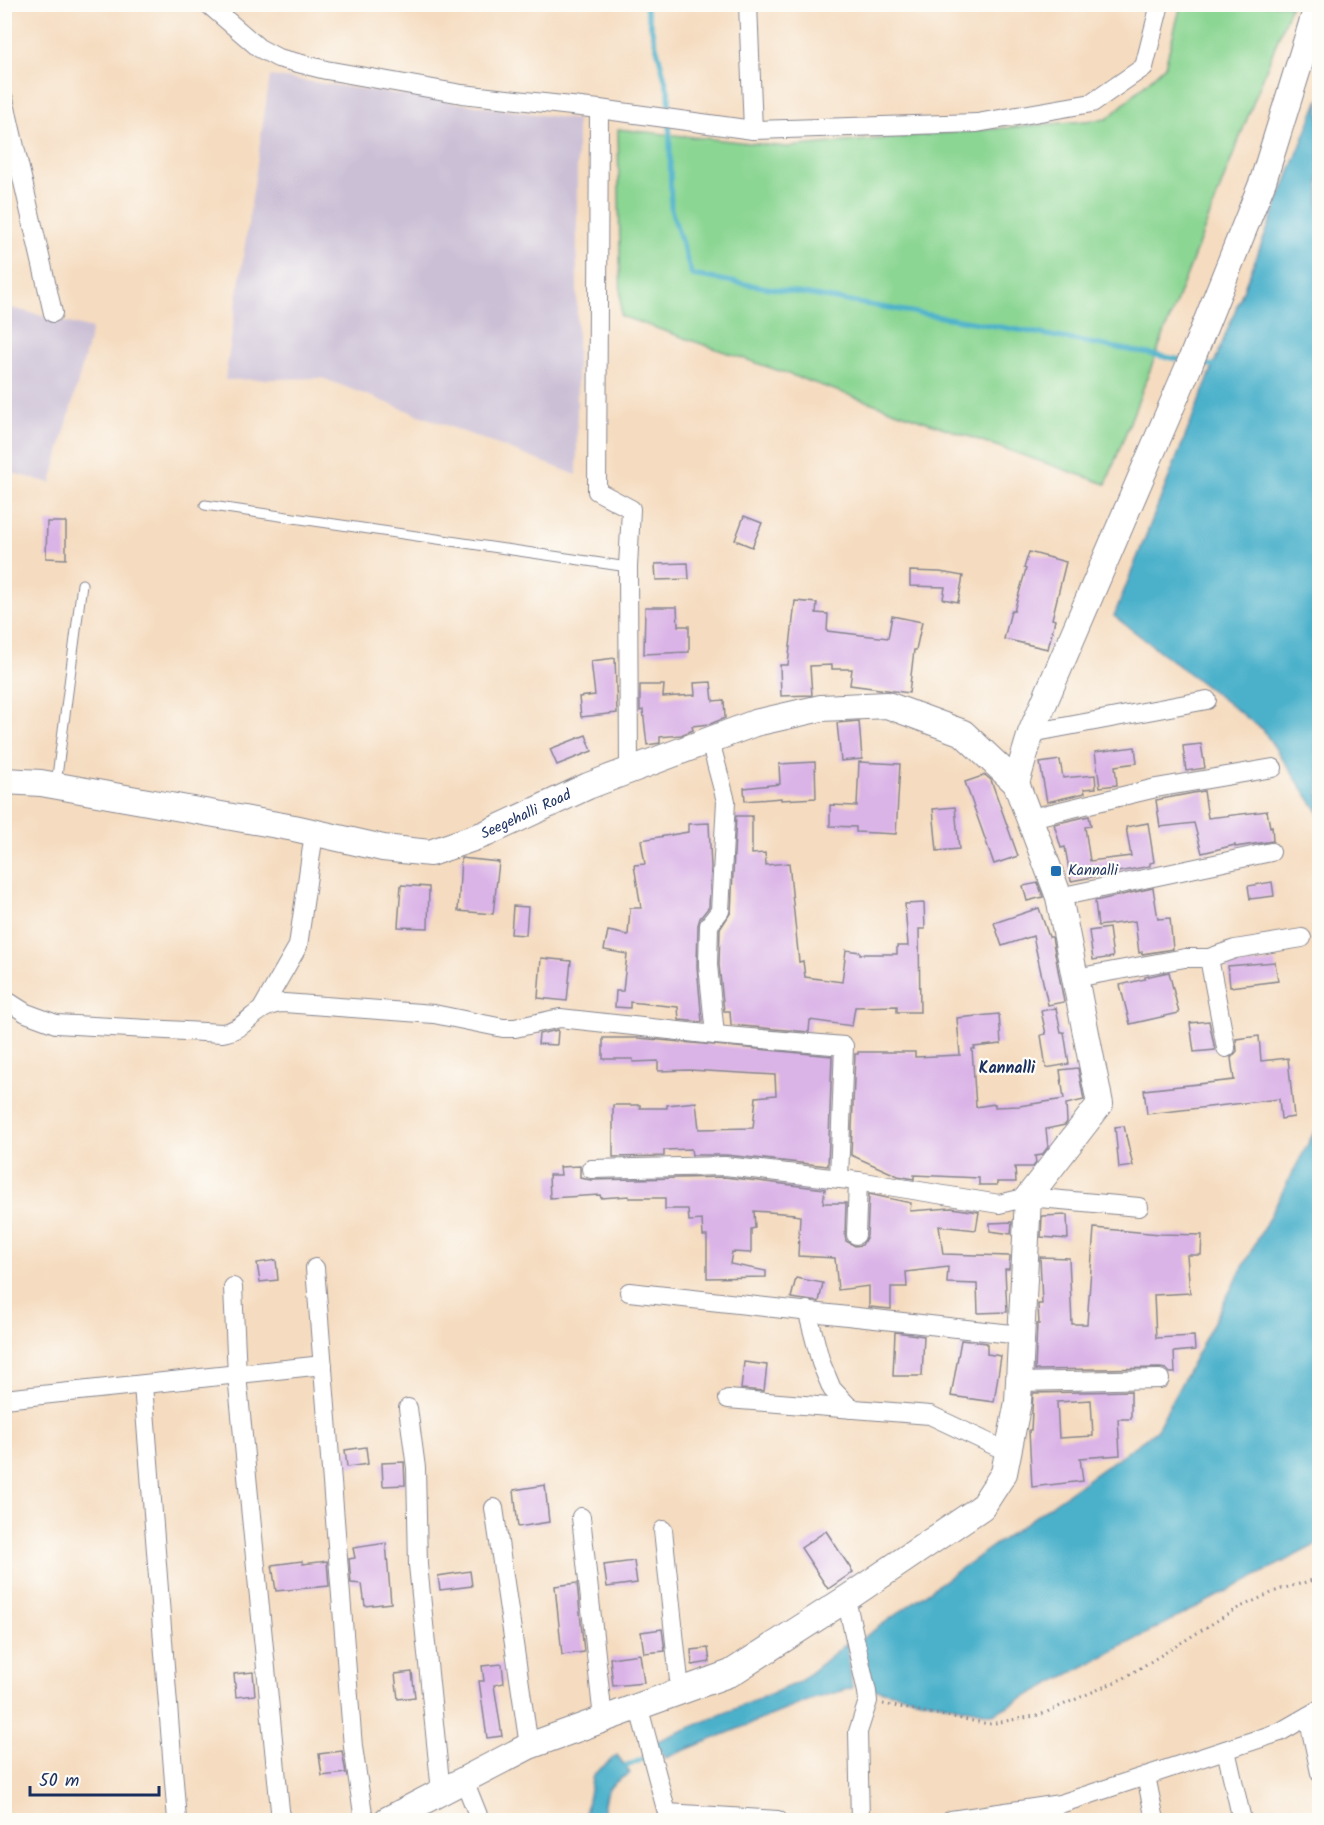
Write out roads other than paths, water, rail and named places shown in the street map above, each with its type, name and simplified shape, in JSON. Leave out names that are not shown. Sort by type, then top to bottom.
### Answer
[{"type":"street","points":[[208,4],[258,48],[278,58],[326,70],[462,94],[599,109],[753,130],[977,123],[1092,103],[1144,67],[1160,4]]},
{"type":"street","points":[[747,4],[753,130]]},
{"type":"street","points":[[391,1820],[529,1746],[731,1673],[982,1507],[1004,1473],[1018,1402],[1028,1197],[1100,1104],[1059,897],[1016,783],[1031,733],[1191,360],[1263,181],[1318,4]]},
{"type":"street","points":[[4,99],[53,313]]},
{"type":"street","points":[[599,109],[597,491],[631,509],[628,567],[629,770]]},
{"type":"street","points":[[1031,733],[1207,700]]},
{"type":"street","name":"Seegehalli Road","points":[[4,781],[55,786],[314,833],[383,848],[430,853],[485,834],[588,786],[755,723],[821,708],[887,705],[963,734],[1016,783]]},
{"type":"street","points":[[710,741],[726,801],[719,890],[720,911],[709,925],[708,965],[715,1035]]},
{"type":"street","points":[[1031,818],[1156,788],[1273,768]]},
{"type":"street","points":[[263,1007],[298,946],[314,833]]},
{"type":"street","points":[[1059,897],[1271,852]]},
{"type":"street","points":[[1075,978],[1185,958],[1209,958],[1235,949],[1302,938]]},
{"type":"street","points":[[1209,958],[1226,1048]]},
{"type":"street","points":[[4,999],[26,1013],[56,1024],[222,1033],[238,1028],[263,1007],[274,1003],[284,1003],[425,1013],[503,1028],[515,1028],[560,1018],[844,1046],[839,1178]]},
{"type":"street","points":[[591,1169],[725,1166],[858,1180],[999,1204],[1028,1197],[1139,1207]]},
{"type":"street","points":[[856,1235],[858,1180]]},
{"type":"street","points":[[315,1268],[353,1747],[364,1821]]},
{"type":"street","points":[[232,1287],[237,1375],[281,1821]]},
{"type":"street","points":[[629,1292],[1021,1335]]},
{"type":"street","points":[[807,1310],[821,1363],[832,1389],[851,1409]]},
{"type":"street","points":[[4,1399],[323,1365]]},
{"type":"street","points":[[1018,1383],[1160,1378]]},
{"type":"street","points":[[143,1385],[177,1821]]},
{"type":"street","points":[[728,1399],[930,1415],[1008,1452]]},
{"type":"street","points":[[408,1408],[416,1468],[418,1565],[441,1792]]},
{"type":"street","points":[[494,1508],[529,1746]]},
{"type":"street","points":[[581,1517],[603,1719]]},
{"type":"street","points":[[663,1530],[680,1690]]},
{"type":"street","points":[[846,1599],[868,1696],[858,1732],[860,1821]]},
{"type":"street","points":[[638,1705],[667,1817],[766,1820]]},
{"type":"street","points":[[951,1821],[1061,1813],[1146,1776],[1280,1732],[1314,1712],[1320,1773]]},
{"type":"street","points":[[1226,1750],[1242,1821]]},
{"type":"street","points":[[1146,1776],[1155,1821]]},
{"type":"street","points":[[464,1780],[480,1821]]},
{"type":"lane","points":[[206,505],[628,567]]},
{"type":"lane","points":[[55,786],[82,584]]},
{"type":"water","points":[[1319,99],[1319,813],[1263,730],[1114,616]]},
{"type":"water","points":[[1319,1123],[1319,1543],[993,1714],[874,1689],[860,1640],[1156,1431]]},
{"type":"water","points":[[847,1643],[852,1688],[810,1700],[665,1758],[655,1742],[799,1682]]},
{"type":"water","points":[[617,1755],[630,1773],[607,1791],[602,1820],[584,1820],[593,1775]]},
{"type":"waterway","points":[[645,4],[669,94],[671,209],[692,275],[1182,360]]},
{"type":"waterway","points":[[1197,363],[1221,367]]},
{"type":"waterway","points":[[620,1769],[650,1756]]},
{"type":"place","name":"Kannalli","points":[[1056,871]]},
{"type":"district","name":"Kannalli","points":[[1007,1068]]}]
